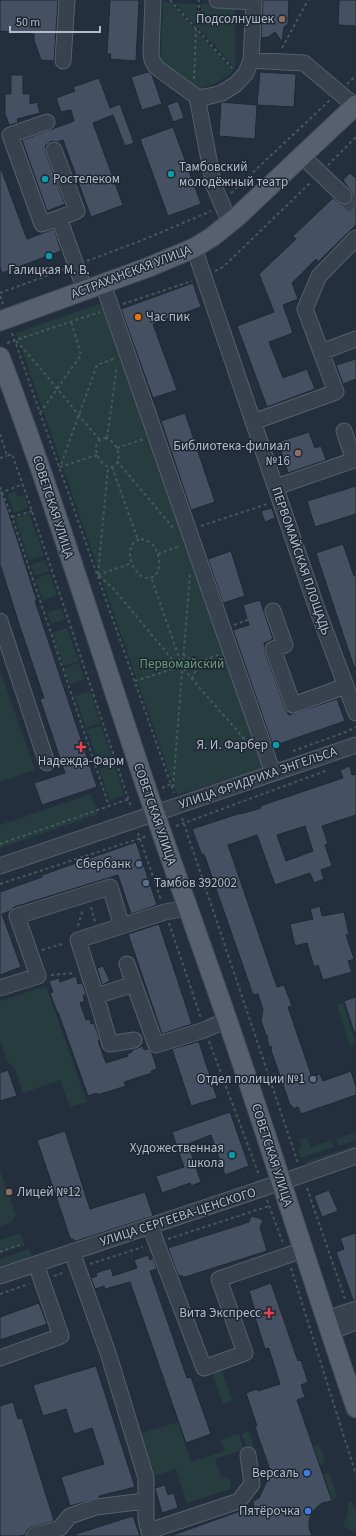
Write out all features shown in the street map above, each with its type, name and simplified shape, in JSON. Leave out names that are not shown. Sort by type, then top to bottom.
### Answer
[{"type":"main road","name":"АСТРАХАНСКАЯ УЛИЦА","points":[[0,321],[149,267],[194,248],[230,223],[355,106]]},
{"type":"main road","name":"СОВЕТСКАЯ УЛИЦА","points":[[0,357],[27,428],[161,832],[282,1182],[295,1253],[328,1326],[356,1408]]},
{"type":"street","points":[[63,61],[67,0]]},
{"type":"street","points":[[153,0],[152,60],[156,67],[197,97],[210,97],[233,87],[242,78],[251,60],[254,2],[217,0]]},
{"type":"street","points":[[251,60],[304,62],[355,106]]},
{"type":"street","points":[[197,97],[214,186],[230,223]]},
{"type":"street","points":[[47,122],[10,135],[42,224],[76,211],[54,150]]},
{"type":"street","points":[[302,156],[344,196]]},
{"type":"street","points":[[59,218],[85,290]]},
{"type":"street","points":[[253,422],[336,392],[305,309],[319,276],[356,238]]},
{"type":"street","name":"ПЕРВОМАЙСКАЯ ПЛОЩАДЬ","points":[[194,248],[316,606],[356,713]]},
{"type":"street","points":[[103,284],[156,435],[185,534],[223,629],[273,773]]},
{"type":"street","points":[[321,352],[356,339]]},
{"type":"street","points":[[278,494],[354,460],[344,431]]},
{"type":"street","points":[[273,611],[285,645],[273,649],[293,705],[346,686]]},
{"type":"street","points":[[0,621],[47,763]]},
{"type":"street","name":"УЛИЦА ФРИДРИХА ЭНГЕЛЬСА","points":[[0,866],[356,745]]},
{"type":"street","points":[[0,988],[38,976],[18,916],[110,887],[122,926]]},
{"type":"street","points":[[134,1040],[110,1044],[89,973],[76,940],[166,912],[187,908]]},
{"type":"street","points":[[127,964],[156,1045],[204,1030],[227,1020]]},
{"type":"street","points":[[96,996],[134,984]]},
{"type":"street","name":"УЛИЦА СЕРГЕЕВА-ЦЕНСКОГО","points":[[0,1276],[356,1156]]},
{"type":"street","points":[[150,1226],[204,1368],[245,1353],[219,1279],[295,1253]]},
{"type":"street","points":[[72,1252],[109,1356],[146,1478],[146,1501],[149,1534],[239,1501],[252,1484],[248,1455]]},
{"type":"street","points":[[0,1358],[60,1336],[36,1264]]},
{"type":"street","points":[[328,1326],[356,1309]]},
{"type":"street","points":[[328,1326],[356,1322]]},
{"type":"street","points":[[34,1536],[60,1528],[70,1516],[96,1508],[146,1501]]},
{"type":"path","points":[[170,0],[242,78]]},
{"type":"path","points":[[198,20],[199,0]]},
{"type":"path","points":[[276,61],[308,0]]},
{"type":"path","points":[[196,29],[194,76],[197,97]]},
{"type":"path","points":[[345,86],[356,76]]},
{"type":"path","points":[[0,293],[143,240],[212,210],[334,97]]},
{"type":"path","points":[[40,413],[81,355],[71,322]]},
{"type":"path","points":[[15,340],[36,362],[100,440]]},
{"type":"path","points":[[97,455],[60,467],[97,365],[119,357],[107,438]]},
{"type":"path","points":[[0,434],[7,456]]},
{"type":"path","points":[[117,448],[156,435]]},
{"type":"path","points":[[107,438],[112,441],[117,448],[118,458],[116,464],[112,467],[108,467],[101,462],[97,455],[97,446],[100,440],[107,438]]},
{"type":"path","points":[[0,458],[12,454],[129,799],[140,838],[166,912],[204,1030],[264,1188],[269,1206],[295,1253],[356,1475]]},
{"type":"path","points":[[117,461],[185,534]]},
{"type":"path","points":[[98,575],[108,467]]},
{"type":"path","points":[[112,467],[138,540]]},
{"type":"path","points":[[1,492],[23,484]]},
{"type":"path","points":[[0,487],[12,517],[109,806]]},
{"type":"path","points":[[158,554],[185,534],[278,494]]},
{"type":"path","points":[[12,517],[32,511]]},
{"type":"path","points":[[138,540],[146,540],[151,543],[158,554],[159,565],[157,574],[148,578],[137,572],[130,559],[130,550],[133,544],[138,540]]},
{"type":"path","points":[[98,575],[132,563]]},
{"type":"path","points":[[173,789],[182,655],[190,572]]},
{"type":"path","points":[[98,575],[112,587],[171,658],[182,666],[248,743]]},
{"type":"path","points":[[151,577],[182,666]]},
{"type":"path","points":[[223,629],[273,611]]},
{"type":"path","points":[[182,655],[199,662],[230,650]]},
{"type":"path","points":[[192,679],[199,662]]},
{"type":"path","points":[[135,681],[182,666]]},
{"type":"path","points":[[0,884],[161,832],[333,768]]},
{"type":"path","points":[[0,844],[171,784]]},
{"type":"path","points":[[87,894],[98,933]]},
{"type":"path","points":[[30,953],[76,940],[87,894]]},
{"type":"path","points":[[38,976],[64,973],[89,973]]},
{"type":"path","points":[[161,1241],[269,1206]]},
{"type":"path","points":[[0,1252],[22,1244]]},
{"type":"path","points":[[0,1294],[146,1246]]},
{"type":"green space","points":[[163,2],[171,3],[233,71],[217,82],[198,89],[163,64],[161,58]]},
{"type":"green space","points":[[175,3],[197,4],[196,21],[200,21],[201,4],[230,5],[233,7],[235,14],[235,68]]},
{"type":"green space","name":"Первомайский","points":[[105,302],[267,767],[177,795],[16,333]]},
{"type":"green space","points":[[16,491],[18,497],[24,495],[28,508],[14,513],[7,494]]},
{"type":"green space","points":[[29,513],[44,556],[29,560],[15,518]]},
{"type":"green space","points":[[45,560],[49,571],[34,576],[31,565]]},
{"type":"green space","points":[[50,574],[57,595],[43,600],[35,579]]},
{"type":"green space","points":[[61,608],[65,619],[51,624],[47,613]]},
{"type":"green space","points":[[67,628],[79,661],[64,666],[52,633]]},
{"type":"green space","points":[[79,663],[85,679],[70,684],[64,668]]},
{"type":"green space","points":[[0,670],[35,770],[0,782]]},
{"type":"green space","points":[[90,691],[101,723],[86,728],[75,696]]},
{"type":"green space","points":[[101,725],[113,760],[99,765],[87,730]]},
{"type":"green space","points":[[114,764],[124,795],[110,800],[99,769]]},
{"type":"green space","points":[[91,794],[98,814],[0,848],[0,825]]},
{"type":"green space","points":[[46,986],[87,1102],[70,1107],[60,1080],[23,1093],[15,1069],[6,1060],[0,1040],[0,1001]]},
{"type":"green space","points":[[343,1003],[356,1043],[350,1046],[337,1005]]},
{"type":"green space","points":[[356,1133],[356,1140],[338,1146],[336,1139]]},
{"type":"green space","points":[[307,1137],[311,1147],[332,1140],[334,1147],[300,1158],[298,1149],[302,1148],[299,1140]]},
{"type":"green space","points":[[356,1145],[356,1148],[306,1164],[305,1162]]},
{"type":"green space","points":[[0,1171],[16,1215],[12,1222],[0,1227]]},
{"type":"green space","points":[[20,1233],[25,1245],[0,1253],[0,1240]]},
{"type":"green space","points":[[29,1249],[32,1258],[0,1269],[0,1259]]},
{"type":"green space","points":[[221,1367],[232,1401],[224,1404],[213,1376],[215,1371]]},
{"type":"green space","points":[[178,1422],[191,1462],[225,1451],[221,1440],[239,1434],[244,1450],[215,1459],[221,1477],[228,1478],[231,1481],[229,1489],[187,1503],[176,1469],[154,1476],[140,1434]]},
{"type":"green space","points":[[249,1431],[254,1447],[247,1449],[242,1434]]},
{"type":"green space","points":[[319,1445],[325,1463],[320,1465],[313,1446]]},
{"type":"green space","points":[[329,1472],[337,1498],[332,1500],[323,1474]]},
{"type":"green space","points":[[352,1502],[356,1514],[356,1532],[343,1527],[348,1511],[347,1503]]},
{"type":"building","points":[[0,0],[58,0],[54,61],[41,60],[34,40],[34,34],[0,31]]},
{"type":"building","points":[[110,0],[139,0],[136,61],[110,59],[111,54],[107,54]]},
{"type":"building","points":[[263,0],[289,0],[288,24],[284,27],[282,42],[275,32],[268,37],[261,38]]},
{"type":"building","points":[[339,0],[356,0],[356,26],[338,25]]},
{"type":"building","points":[[148,72],[152,75],[162,104],[142,110],[131,77]]},
{"type":"building","points":[[260,72],[296,74],[294,107],[257,105]]},
{"type":"building","points":[[11,75],[23,75],[23,94],[30,94],[30,104],[37,102],[40,113],[17,119],[18,123],[9,125],[6,116],[5,117],[5,94],[11,94]]},
{"type":"building","points":[[99,78],[110,108],[120,104],[134,143],[125,146],[113,115],[93,123],[123,205],[91,217],[63,140],[57,142],[51,141],[45,146],[46,153],[65,204],[47,211],[22,140],[74,121],[71,110],[61,112],[56,98],[75,91],[73,87]]},
{"type":"building","points":[[178,101],[184,118],[173,122],[167,105]]},
{"type":"building","points":[[221,102],[257,105],[255,139],[219,136]]},
{"type":"building","name":"Тамбовский молодёжный театр","points":[[173,127],[201,204],[168,216],[140,139]]},
{"type":"building","points":[[0,169],[27,239],[54,229],[61,251],[2,273],[0,267]]},
{"type":"building","points":[[350,173],[354,177],[356,176],[356,225],[318,262],[316,259],[292,283],[298,299],[283,305],[293,333],[269,342],[283,378],[307,369],[315,389],[267,407],[237,326],[274,312],[259,274],[296,239],[293,236],[333,198],[342,205],[351,202],[353,198],[352,193],[343,180]]},
{"type":"building","points":[[193,283],[201,307],[153,324],[177,390],[153,398],[121,309]]},
{"type":"building","points":[[356,359],[356,379],[343,384],[336,365]]},
{"type":"building","points":[[185,413],[215,502],[191,510],[161,421]]},
{"type":"building","points":[[309,432],[315,448],[321,446],[326,460],[288,473],[278,442]]},
{"type":"building","points":[[356,486],[356,514],[315,527],[307,501]]},
{"type":"building","points":[[0,492],[2,492],[37,601],[35,601],[97,787],[42,805],[34,783],[65,773],[40,699],[44,698],[0,564]]},
{"type":"building","points":[[272,508],[275,518],[265,522],[261,511]]},
{"type":"building","points":[[343,544],[354,576],[356,575],[356,667],[354,667],[316,553]]},
{"type":"building","points":[[231,551],[245,596],[223,603],[208,559]]},
{"type":"building","points":[[260,600],[273,639],[264,643],[265,652],[285,708],[289,715],[337,699],[345,721],[273,746],[233,630],[249,625],[243,605]]},
{"type":"building","points":[[350,766],[352,775],[356,774],[356,815],[322,826],[328,844],[325,845],[332,866],[321,870],[324,879],[314,883],[310,873],[275,885],[257,835],[228,845],[277,987],[284,985],[292,1006],[288,1007],[312,1077],[320,1074],[323,1081],[351,1071],[356,1087],[356,1095],[301,1114],[298,1107],[293,1109],[290,1105],[271,1050],[272,1047],[269,1046],[267,1039],[268,1036],[266,1035],[261,1021],[263,1010],[258,994],[254,995],[252,992],[204,854],[202,855],[192,829],[261,808],[260,806],[343,778],[340,770]],"holes":[[[305,826],[313,851],[286,861],[277,835]]]},
{"type":"building","points":[[136,842],[157,905],[131,914],[118,875],[14,907],[10,911],[2,914],[21,967],[0,975],[0,892],[42,877],[42,875]]},
{"type":"building","points":[[320,906],[322,916],[344,912],[349,934],[346,935],[354,959],[348,961],[352,972],[323,980],[318,965],[314,967],[307,943],[295,946],[290,924],[313,919],[310,909]]},
{"type":"building","points":[[159,924],[192,1024],[162,1034],[128,934]]},
{"type":"building","points":[[103,966],[110,981],[102,985],[97,968]]},
{"type":"building","points":[[76,976],[78,984],[82,983],[86,994],[83,996],[85,1001],[80,1003],[86,1020],[90,1019],[91,1024],[94,1023],[100,1040],[98,1041],[106,1063],[128,1056],[127,1054],[132,1052],[132,1050],[143,1046],[144,1050],[148,1049],[152,1053],[157,1069],[151,1071],[152,1073],[124,1082],[126,1086],[97,1095],[97,1093],[88,1096],[50,993],[53,992],[49,981],[59,978],[60,982]]},
{"type":"building","points":[[356,997],[356,1032],[354,1032],[344,1001]]},
{"type":"building","points":[[199,1042],[217,1098],[191,1106],[172,1049]]},
{"type":"building","points":[[8,1070],[17,1096],[0,1101],[0,1073]]},
{"type":"building","name":"Художественная школа","points":[[230,1112],[249,1166],[225,1175],[211,1135],[188,1144],[201,1182],[191,1186],[190,1183],[162,1193],[156,1176],[184,1167],[172,1132]]},
{"type":"building","points":[[65,1131],[90,1209],[145,1192],[153,1216],[76,1241],[70,1238],[37,1140]]},
{"type":"building","points":[[329,1190],[338,1211],[322,1217],[314,1196]]},
{"type":"building","points":[[251,1216],[259,1218],[263,1221],[260,1227],[267,1251],[185,1277],[178,1275],[168,1248],[249,1222]]},
{"type":"building","points":[[356,1233],[356,1300],[353,1300],[336,1252],[344,1249],[340,1238]]},
{"type":"building","points":[[148,1255],[150,1260],[153,1258],[157,1269],[150,1271],[187,1378],[191,1377],[211,1434],[186,1443],[130,1282],[105,1289],[104,1286],[95,1289],[91,1278],[97,1276],[96,1273],[111,1268],[113,1276],[137,1268],[134,1260]]},
{"type":"building","points":[[271,1283],[298,1361],[301,1360],[308,1382],[301,1385],[305,1397],[297,1400],[332,1501],[322,1503],[312,1513],[309,1520],[309,1528],[312,1536],[173,1536],[254,1506],[253,1501],[259,1498],[267,1481],[264,1471],[270,1470],[255,1427],[257,1426],[246,1393],[280,1384],[269,1349],[265,1349],[253,1311],[255,1310],[249,1291]]},
{"type":"building","points":[[39,1303],[47,1324],[0,1340],[0,1317]]},
{"type":"building","points":[[96,1366],[135,1487],[99,1496],[99,1498],[70,1506],[61,1477],[104,1464],[92,1428],[74,1434],[66,1409],[43,1416],[33,1385]]},
{"type":"building","points":[[13,1402],[18,1419],[22,1418],[54,1521],[31,1528],[27,1530],[25,1535],[0,1536],[0,1406]]},
{"type":"building","points":[[165,1485],[168,1495],[174,1493],[178,1508],[162,1513],[155,1488]]},
{"type":"building","points":[[133,1516],[140,1536],[76,1536],[76,1534]]},
{"type":"tunnel","points":[[344,196],[356,209]]},
{"type":"place","name":"Подсолнушек","points":[[282,19]]},
{"type":"place","name":"Тамбовский молодёжный театр","points":[[171,174]]},
{"type":"place","name":"Ростелеком","points":[[45,179]]},
{"type":"place","name":"Галицкая М. В.","points":[[49,256]]},
{"type":"place","name":"Час пик","points":[[138,317]]},
{"type":"place","name":"Библиотека-филиал №16","points":[[298,453]]},
{"type":"place","name":"Я. И. Фарбер","points":[[276,745]]},
{"type":"place","name":"Надежда-Фарм","points":[[81,747]]},
{"type":"place","name":"Сбербанк","points":[[139,864]]},
{"type":"place","name":"Тамбов 392002","points":[[146,883]]},
{"type":"place","name":"Отдел полиции №1","points":[[313,1079]]},
{"type":"place","name":"Художественная школа","points":[[232,1155]]},
{"type":"place","name":"Лицей №12","points":[[9,1192]]},
{"type":"place","name":"Вита Экспресс","points":[[269,1313]]},
{"type":"place","name":"Версаль","points":[[307,1473]]},
{"type":"place","name":"Пятёрочка","points":[[308,1511]]}]
